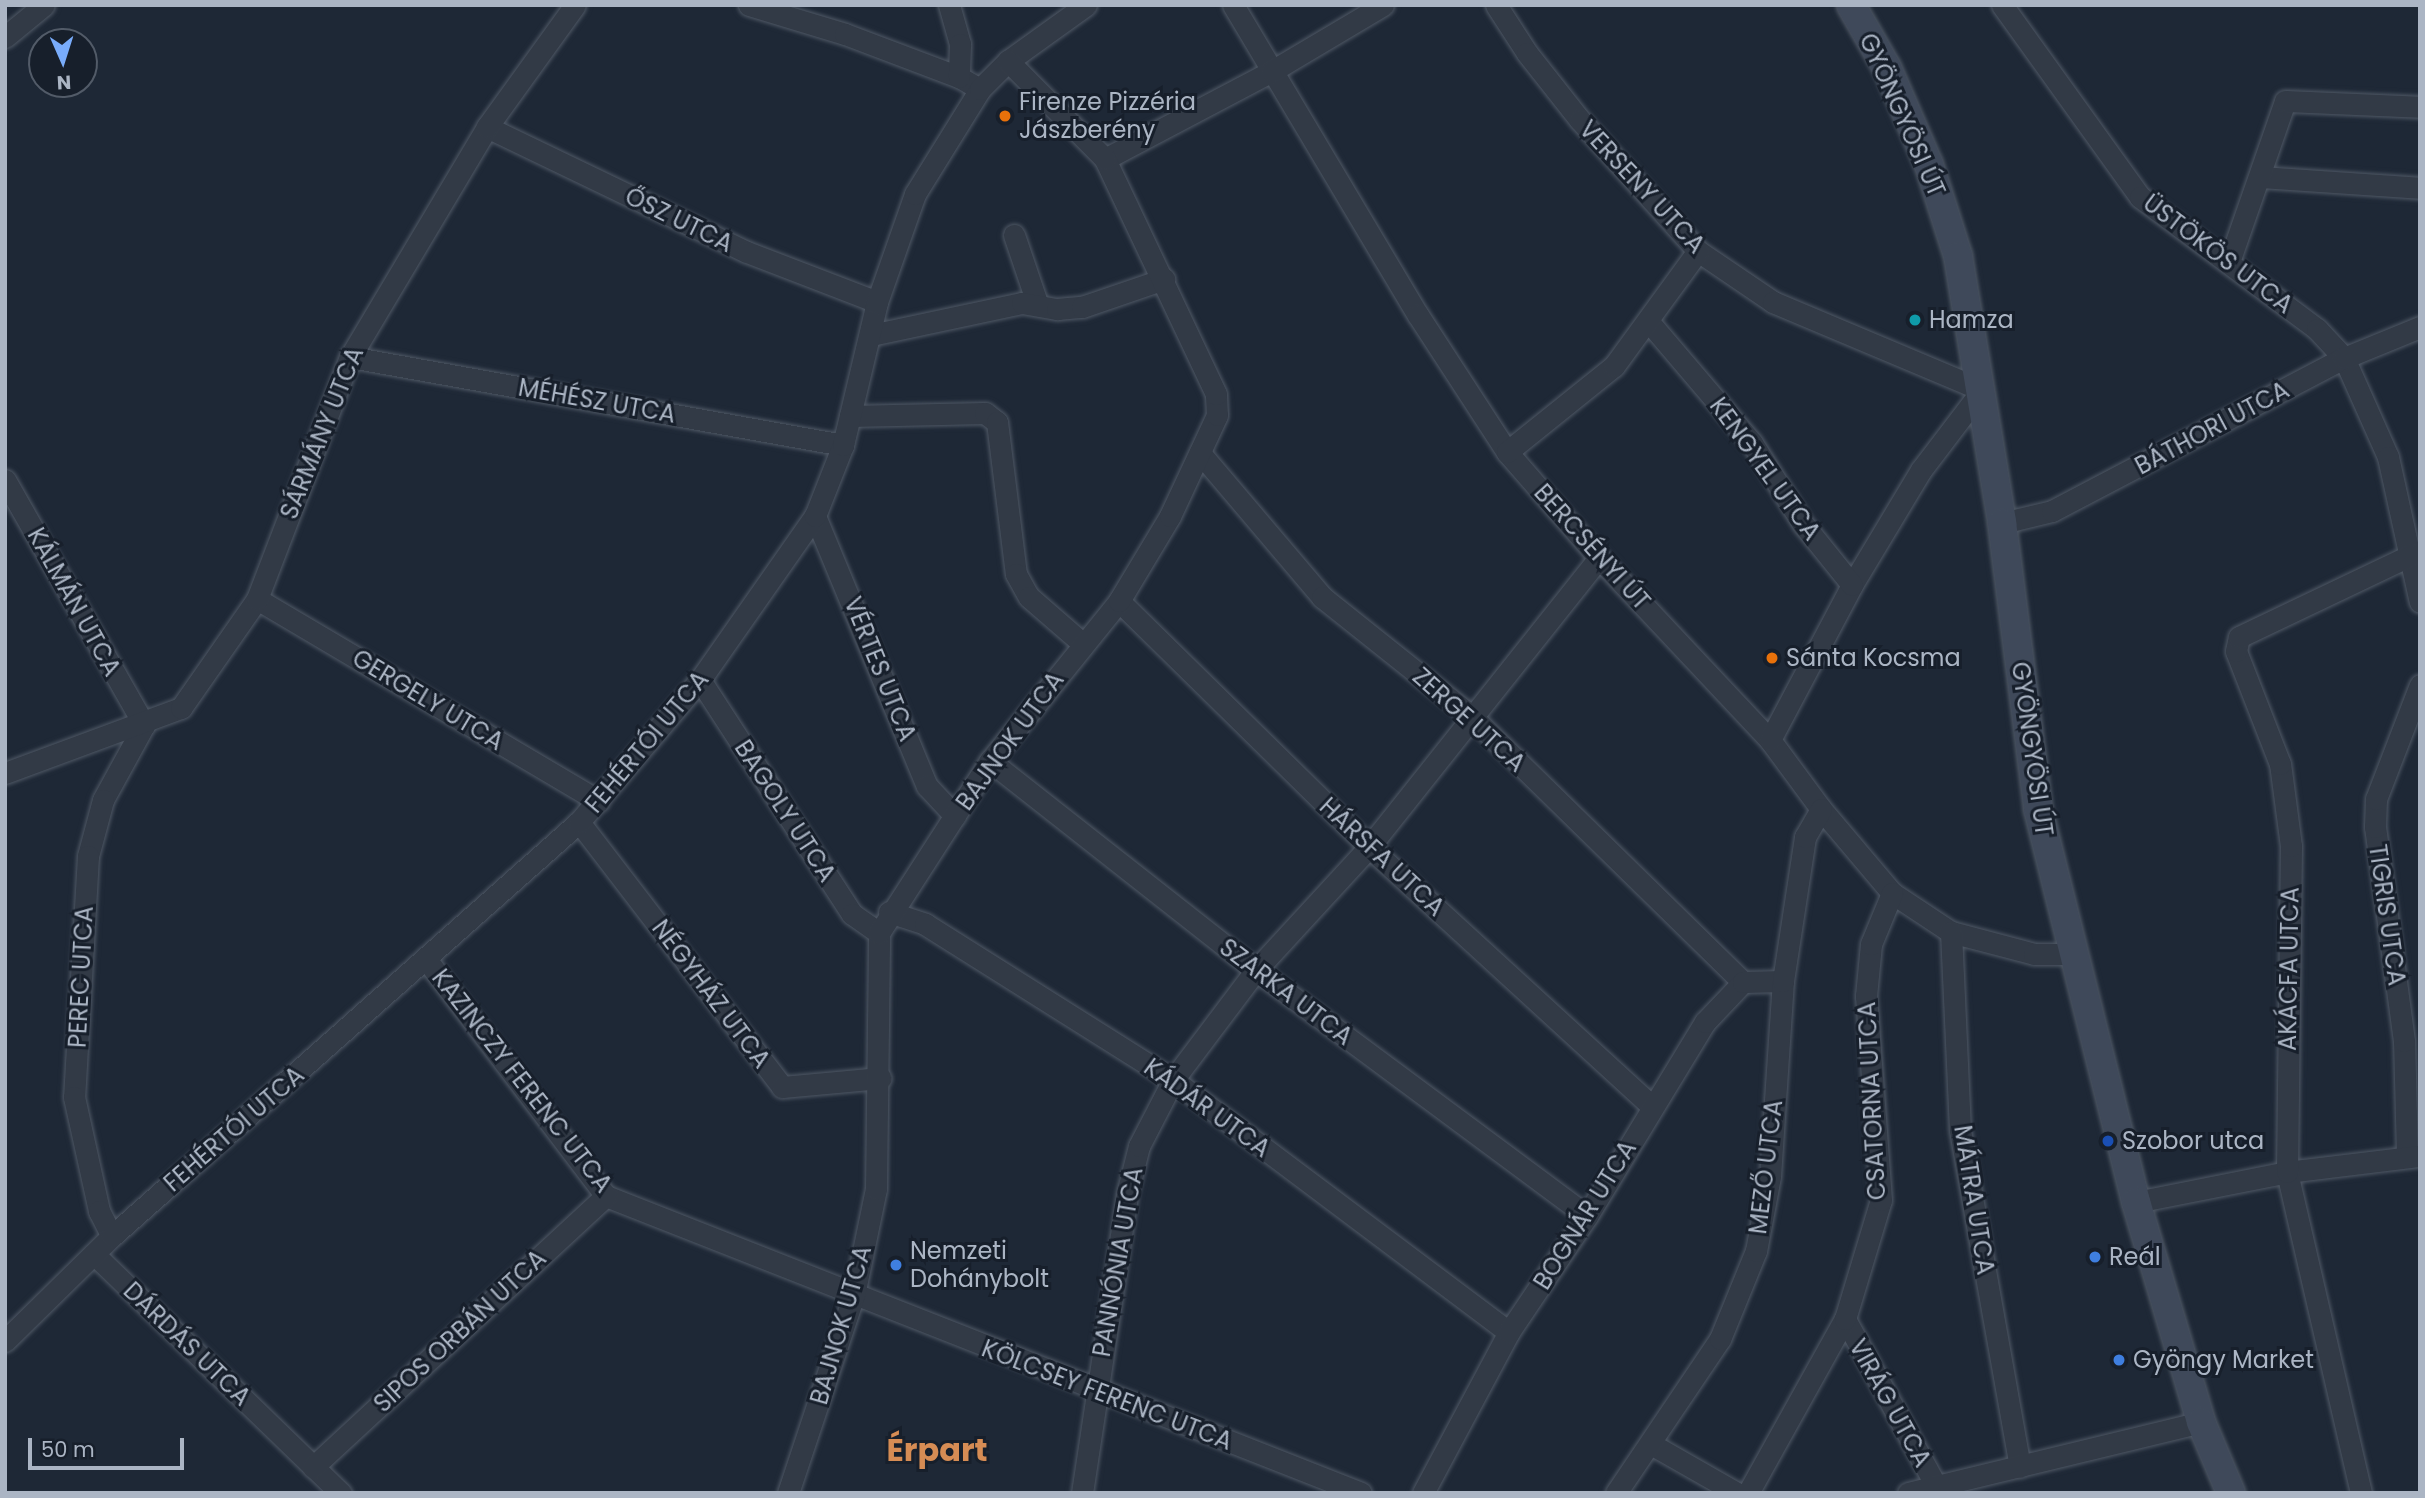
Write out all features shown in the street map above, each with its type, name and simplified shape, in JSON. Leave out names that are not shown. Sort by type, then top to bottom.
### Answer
[{"type":"street","points":[[5,37],[44,5]]},
{"type":"street","name":"SÁRMÁNY UTCA","points":[[5,773],[104,734],[144,724],[181,708],[257,599],[351,357],[487,127],[575,5]]},
{"type":"street","points":[[749,5],[845,34],[959,77],[980,89]]},
{"type":"street","points":[[949,5],[960,44],[959,77]]},
{"type":"street","name":"FEHÉRTÓI UTCA","points":[[5,1341],[112,1236],[579,822],[700,680],[815,516],[843,445],[877,302],[915,194],[980,89],[1009,61],[1086,5]]},
{"type":"street","name":"BERCSÉNYI ÚT","points":[[1233,5],[1418,315],[1507,452],[1599,558],[1770,740],[1821,809],[1892,893],[1951,932],[2034,954],[2071,954]]},
{"type":"street","points":[[1105,159],[1272,71],[1383,5]]},
{"type":"street","name":"VERSENY UTCA","points":[[1496,5],[1527,53],[1580,120],[1698,251],[1773,302],[1982,390]]},
{"type":"street","name":"GYÖNGYÖSI ÚT","points":[[1851,5],[1886,68],[1929,165],[1958,256],[2002,523],[2038,809],[2071,954],[2136,1202],[2201,1422],[2231,1493]]},
{"type":"street","name":"ÜSTÖKÖS UTCA","points":[[2002,5],[2140,197],[2317,329],[2344,358]]},
{"type":"street","name":"BAJNOK UTCA","points":[[788,1493],[854,1295],[876,1189],[881,1078],[878,933],[889,912],[990,761],[1119,601],[1170,516],[1217,415],[1216,394],[1105,159],[1009,61]]},
{"type":"street","points":[[2229,262],[2285,101],[2420,107]]},
{"type":"street","name":"ŐSZ UTCA","points":[[487,127],[747,252],[877,302]]},
{"type":"street","points":[[2260,177],[2420,188]]},
{"type":"street","points":[[1014,235],[1037,303]]},
{"type":"street","points":[[1507,452],[1614,366],[1649,322],[1698,251]]},
{"type":"street","points":[[871,335],[1037,303],[1057,309],[1082,307],[1164,279]]},
{"type":"street","name":"KENGYEL UTCA","points":[[1649,322],[1752,443],[1803,524],[1852,585]]},
{"type":"street","name":"BÁTHORI UTCA","points":[[2002,523],[2052,511],[2344,358],[2420,327]]},
{"type":"street","name":"MÉHÉSZ UTCA","points":[[351,357],[843,445]]},
{"type":"street","points":[[2344,358],[2388,457],[2420,602]]},
{"type":"street","points":[[1770,740],[1852,585],[1921,470],[1982,390]]},
{"type":"street","points":[[850,416],[985,413],[997,422],[1016,574],[1029,597],[1083,643]]},
{"type":"street","name":"ZERGE UTCA","points":[[1200,453],[1321,597],[1470,715],[1743,982]]},
{"type":"street","name":"KÁLMÁN UTCA","points":[[5,480],[144,724]]},
{"type":"street","name":"VÉRTES UTCA","points":[[815,516],[927,786],[955,816]]},
{"type":"street","name":"AKÁCFA UTCA","points":[[2361,1493],[2287,1172],[2291,846],[2280,764],[2236,651],[2239,637],[2411,555]]},
{"type":"street","name":"PANNÓNIA UTCA","points":[[1082,1493],[1127,1194],[1139,1146],[1173,1080],[1256,970],[1369,847],[1470,715],[1599,558]]},
{"type":"street","name":"GERGELY UTCA","points":[[257,599],[599,801]]},
{"type":"street","name":"HÁRSFA UTCA","points":[[1119,601],[1369,847],[1652,1106]]},
{"type":"street","name":"BAGOLY UTCA","points":[[700,680],[852,914],[878,933]]},
{"type":"street","name":"TIGRIS UTCA","points":[[2413,1155],[2404,1041],[2375,827],[2375,799],[2420,685]]},
{"type":"street","name":"PEREC UTCA","points":[[112,1236],[99,1211],[74,1097],[87,869],[103,800],[144,724]]},
{"type":"street","name":"SZARKA UTCA","points":[[990,761],[1256,970],[1587,1216]]},
{"type":"street","name":"MEZŐ UTCA","points":[[1616,1493],[1720,1339],[1756,1251],[1770,1176],[1783,981],[1805,837],[1821,809]]},
{"type":"street","name":"NÉGYHÁZ UTCA","points":[[579,822],[782,1087],[881,1078]]},
{"type":"street","name":"CSATORNA UTCA","points":[[1748,1493],[1845,1319],[1881,1200],[1866,996],[1871,944],[1892,893]]},
{"type":"street","name":"KÁDÁR UTCA","points":[[889,912],[925,924],[1173,1080],[1508,1332]]},
{"type":"street","name":"MÁTRA UTCA","points":[[1951,932],[1960,1130],[2020,1467]]},
{"type":"street","name":"KAZINCZY FERENC UTCA","points":[[426,959],[606,1196],[854,1295]]},
{"type":"street","points":[[1743,982],[1783,981]]},
{"type":"street","name":"BOGNÁR UTCA","points":[[1423,1493],[1508,1332],[1587,1216],[1705,1022],[1743,982]]},
{"type":"street","points":[[2136,1202],[2287,1172],[2413,1155]]},
{"type":"street","name":"SIPOS ORBÁN UTCA","points":[[313,1466],[606,1196]]},
{"type":"street","name":"DÁRDÁS UTCA","points":[[94,1254],[341,1493]]},
{"type":"street","name":"KÖLCSEY FERENC UTCA","points":[[854,1295],[1361,1493]]},
{"type":"street","name":"VIRÁG UTCA","points":[[1845,1319],[1936,1486]]},
{"type":"street","points":[[1908,1493],[2201,1422]]},
{"type":"street","points":[[1651,1444],[1737,1493]]},
{"type":"place","name":"Firenze Pizzéria Jászberény","points":[[1005,116]]},
{"type":"place","name":"Hamza","points":[[1915,320]]},
{"type":"place","name":"Sánta Kocsma","points":[[1772,658]]},
{"type":"place","name":"Szobor utca","points":[[2108,1141]]},
{"type":"place","name":"Reál","points":[[2095,1257]]},
{"type":"place","name":"Nemzeti Dohánybolt","points":[[896,1265]]},
{"type":"place","name":"Gyöngy Market","points":[[2119,1360]]},
{"type":"district","name":"Érpart","points":[[937,1450]]}]
